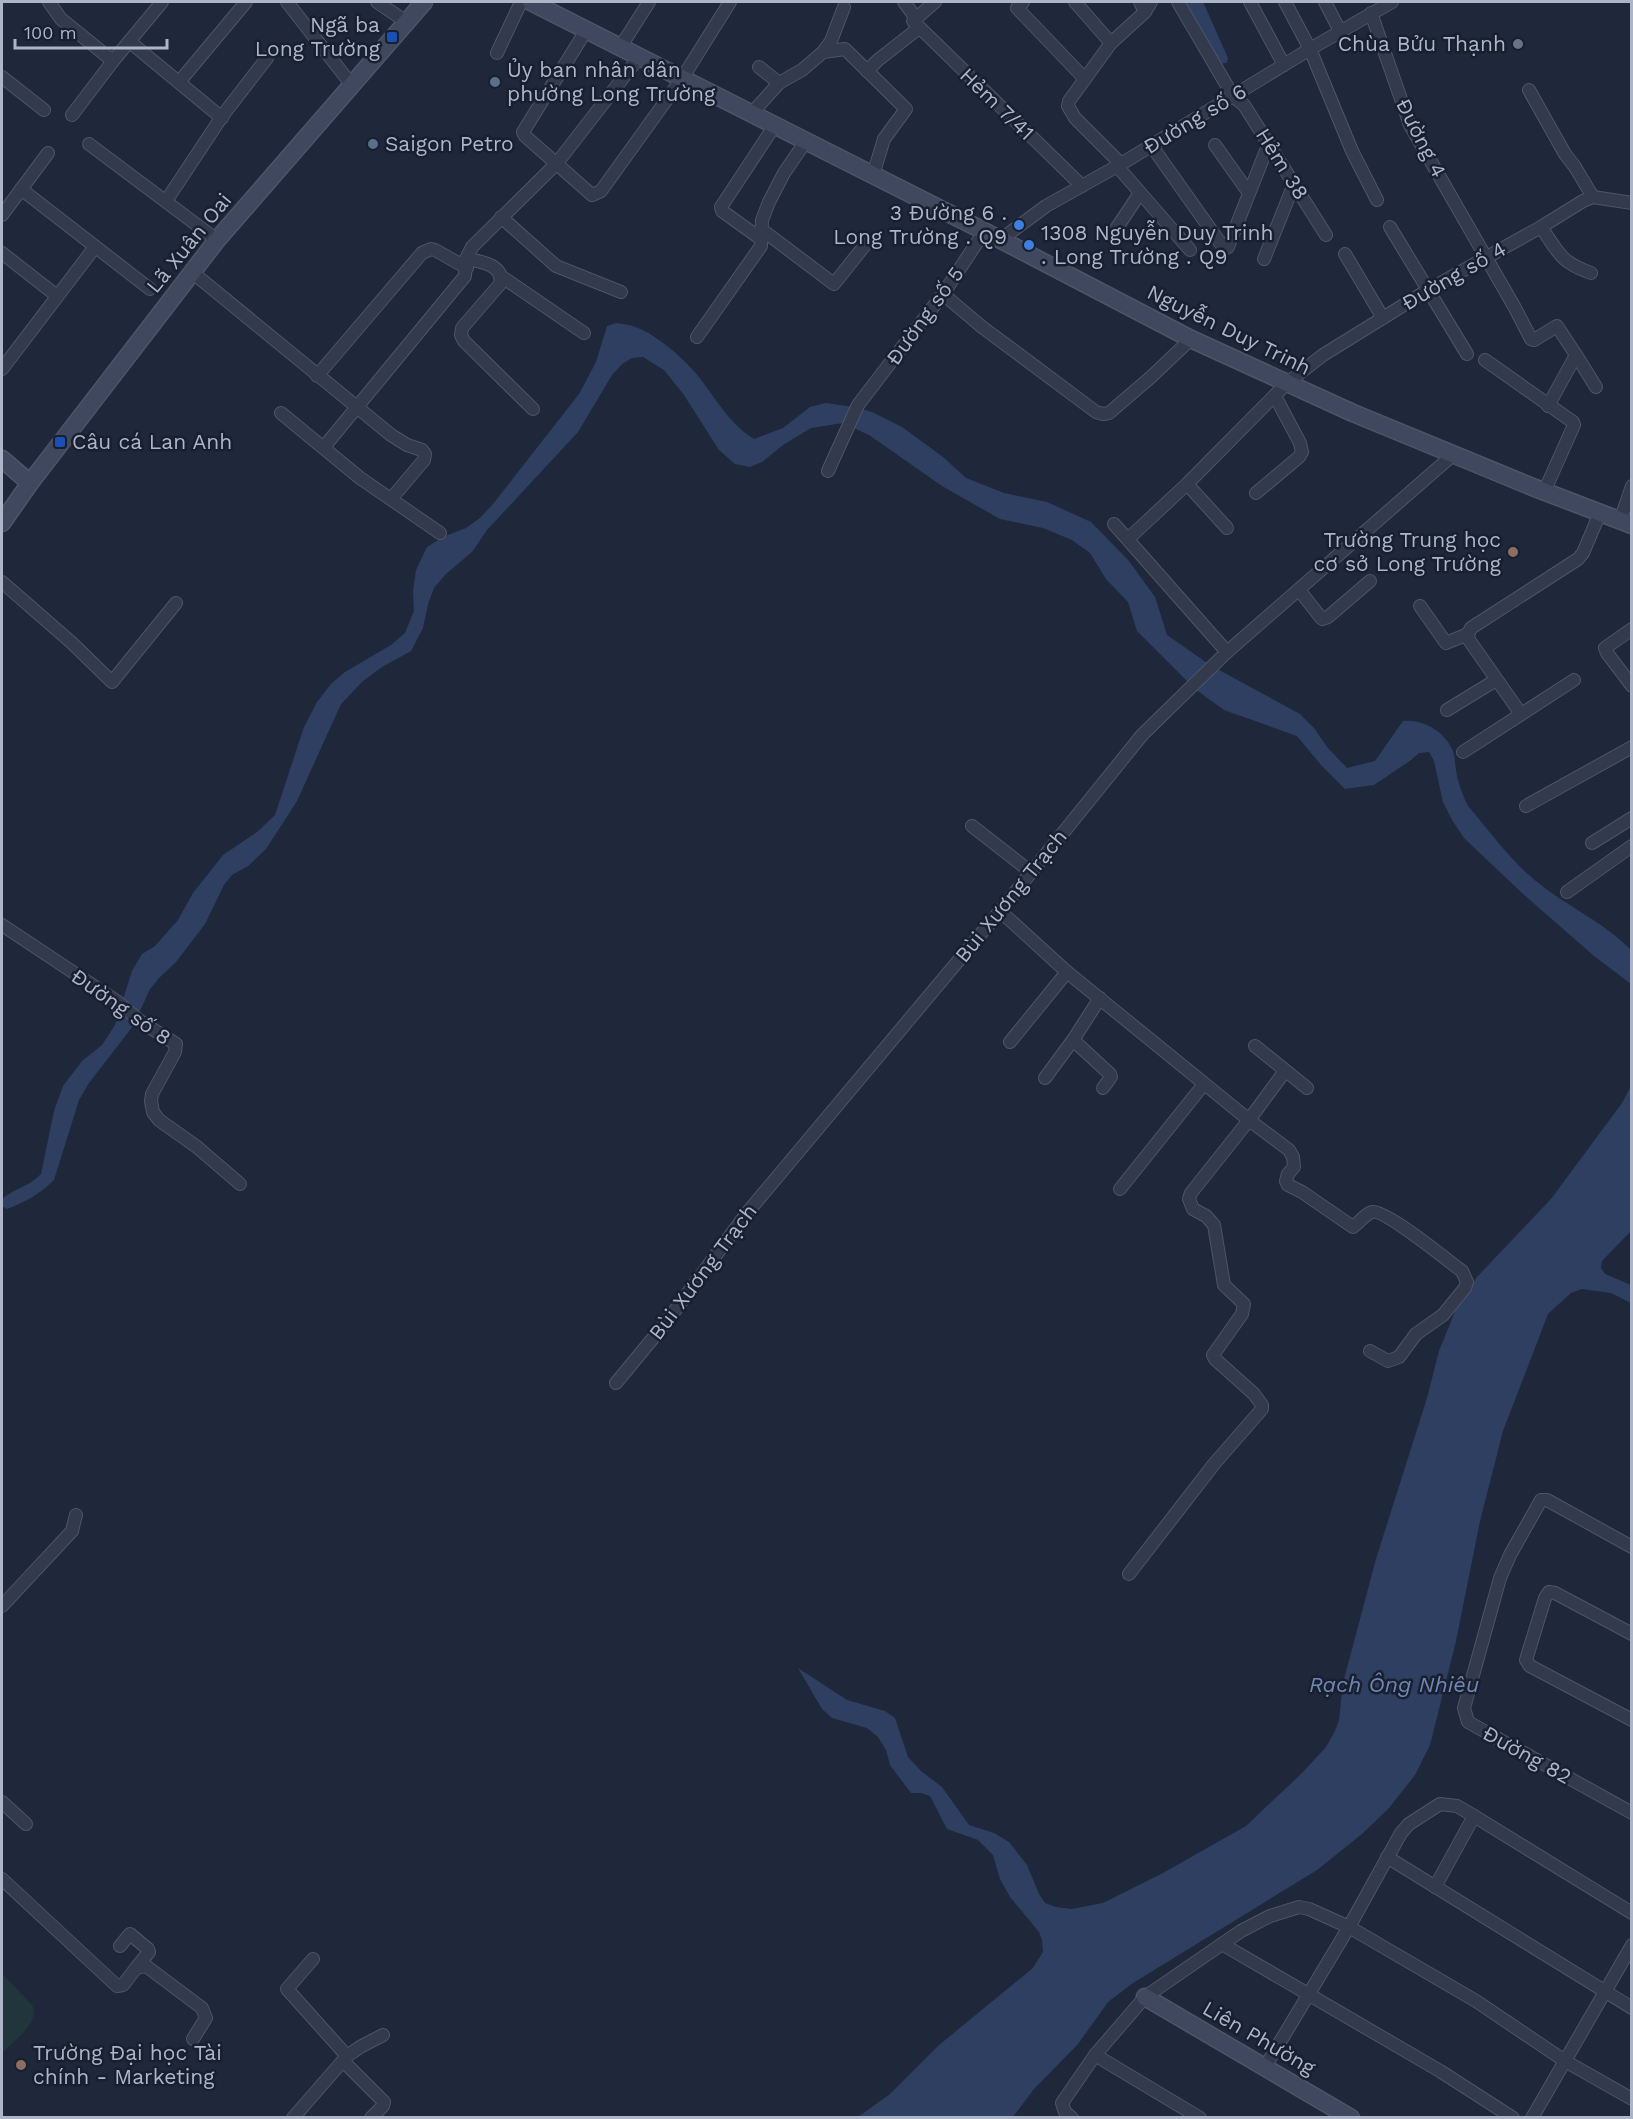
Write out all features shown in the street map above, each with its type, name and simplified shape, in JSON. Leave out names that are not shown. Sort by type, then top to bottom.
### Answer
[{"type":"main road","name":"Lã Xuân Oai","points":[[2,523],[30,483],[217,240],[405,21],[424,2]]},
{"type":"main road","name":"Nguyễn Duy Trinh","points":[[531,2],[683,77],[1191,339],[1353,413],[1544,492],[1626,523]]},
{"type":"main road","points":[[2,459],[30,483]]},
{"type":"main road","name":"Liên Phường","points":[[1145,1997],[1352,2118]]},
{"type":"street","points":[[49,2],[60,19],[113,61]]},
{"type":"street","points":[[72,115],[162,2]]},
{"type":"street","points":[[180,81],[246,2]]},
{"type":"street","points":[[287,2],[351,84]]},
{"type":"street","points":[[377,2],[405,21]]},
{"type":"street","points":[[497,53],[521,2]]},
{"type":"street","points":[[621,46],[649,2]]},
{"type":"street","points":[[587,29],[523,129],[525,136],[592,195],[601,191],[683,77],[730,2]]},
{"type":"street","name":"Hẻm 7/41","points":[[904,2],[916,22],[1082,186]]},
{"type":"street","points":[[867,70],[935,2]]},
{"type":"street","points":[[1023,2],[1017,8],[1085,79]]},
{"type":"street","points":[[1075,2],[1112,43]]},
{"type":"street","name":"Hẻm 38","points":[[1178,2],[1233,96],[1244,105],[1326,235]]},
{"type":"street","points":[[1250,2],[1284,65]]},
{"type":"street","points":[[1285,2],[1310,49],[1352,151],[1377,200]]},
{"type":"street","points":[[1325,2],[1340,32]]},
{"type":"street","name":"Đường số 6","points":[[1000,240],[1046,206],[1392,2]]},
{"type":"street","points":[[1146,5],[1112,43],[1069,101],[1068,106],[1190,250]]},
{"type":"street","points":[[752,113],[779,82],[802,70],[824,52],[831,41],[844,7]]},
{"type":"street","name":"Đường 4","points":[[1371,13],[1410,124],[1531,339],[1535,340],[1557,326],[1575,355]]},
{"type":"street","points":[[130,42],[222,118]]},
{"type":"street","points":[[824,52],[845,49],[906,109],[884,140],[873,175]]},
{"type":"street","points":[[324,447],[465,276],[466,264],[472,247],[557,163],[640,56]]},
{"type":"street","points":[[166,201],[222,118],[267,58]]},
{"type":"street","points":[[759,67],[779,82]]},
{"type":"street","points":[[2,79],[44,110]]},
{"type":"street","points":[[1529,90],[1565,154],[1593,197],[1632,203]]},
{"type":"street","points":[[775,126],[721,207],[722,211],[761,234],[834,284],[865,245]]},
{"type":"street","points":[[697,337],[761,246],[762,220],[774,192],[806,141]]},
{"type":"street","points":[[1151,145],[1223,247],[1228,247],[1269,143]]},
{"type":"street","points":[[89,144],[217,240]]},
{"type":"street","points":[[1215,145],[1249,193]]},
{"type":"street","points":[[2,215],[48,153]]},
{"type":"street","points":[[1264,259],[1294,184]]},
{"type":"street","points":[[21,189],[150,289]]},
{"type":"street","points":[[1116,229],[1140,193]]},
{"type":"street","name":"Đường số 4","points":[[1128,539],[1187,484],[1287,383],[1323,355],[1428,290],[1541,227],[1582,201],[1593,197]]},
{"type":"street","points":[[501,217],[556,266],[621,292]]},
{"type":"street","points":[[1390,227],[1467,354]]},
{"type":"street","points":[[1541,227],[1565,261],[1573,267],[1591,273]]},
{"type":"street","name":"Đường số 5","points":[[828,471],[860,402],[943,294],[984,232]]},
{"type":"street","points":[[4,360],[95,247]]},
{"type":"street","points":[[318,376],[422,253],[431,249],[466,264],[490,265],[502,277],[584,333]]},
{"type":"street","points":[[2,253],[57,296]]},
{"type":"street","points":[[1345,254],[1383,318]]},
{"type":"street","points":[[192,272],[391,435],[407,445],[419,447],[425,454],[424,460],[390,499]]},
{"type":"street","points":[[502,277],[500,284],[462,328],[461,335],[534,409]]},
{"type":"street","points":[[943,294],[982,327],[1096,412],[1104,414],[1151,378],[1191,339]]},
{"type":"street","points":[[1548,406],[1575,355],[1596,387]]},
{"type":"street","points":[[1485,360],[1573,422],[1574,425],[1544,492]]},
{"type":"street","points":[[1256,493],[1302,452],[1275,396]]},
{"type":"street","points":[[281,413],[360,478],[440,533]]},
{"type":"street","name":"Bùi Xương Trạch","points":[[616,1383],[668,1320],[747,1213],[1000,911],[1142,735],[1223,656],[1454,454]]},
{"type":"street","points":[[1187,484],[1227,528]]},
{"type":"street","points":[[1626,523],[1632,486]]},
{"type":"street","points":[[1521,714],[1469,640],[1468,634],[1471,628],[1578,559],[1583,553],[1600,513]]},
{"type":"street","points":[[1114,524],[1223,656]]},
{"type":"street","points":[[1299,590],[1322,619],[1329,617],[1370,581]]},
{"type":"street","points":[[2,582],[72,643],[111,682],[176,603]]},
{"type":"street","points":[[1420,606],[1446,644],[1468,634]]},
{"type":"street","points":[[1632,629],[1605,648],[1632,686]]},
{"type":"street","points":[[1447,710],[1496,680]]},
{"type":"street","points":[[1463,752],[1574,680]]},
{"type":"street","points":[[1526,806],[1632,747]]},
{"type":"street","points":[[1592,843],[1632,818]]},
{"type":"street","points":[[972,826],[1031,872]]},
{"type":"street","points":[[1567,892],[1632,846]]},
{"type":"street","points":[[1000,911],[1067,972],[1288,1150],[1293,1157],[1294,1167],[1288,1174],[1286,1181],[1288,1185],[1353,1227],[1368,1213],[1373,1212],[1391,1218],[1462,1271],[1467,1282],[1465,1288],[1443,1315],[1416,1334],[1400,1357],[1388,1361],[1370,1351]]},
{"type":"street","name":"Đường số 8","points":[[2,927],[118,1002],[140,1021],[174,1042],[177,1047],[152,1094],[153,1112],[159,1120],[240,1184]]},
{"type":"street","points":[[1010,1042],[1067,972]]},
{"type":"street","points":[[1045,1078],[1100,998]]},
{"type":"street","points":[[1073,1040],[1110,1074],[1111,1077],[1103,1088]]},
{"type":"street","points":[[1255,1046],[1307,1088]]},
{"type":"street","points":[[1129,1574],[1214,1464],[1262,1409],[1262,1405],[1254,1394],[1213,1355],[1242,1314],[1244,1304],[1224,1285],[1214,1225],[1206,1216],[1193,1209],[1189,1199],[1191,1193],[1285,1071]]},
{"type":"street","points":[[1120,1189],[1204,1084]]},
{"type":"street","name":"Đường 82","points":[[1632,1547],[1547,1500],[1541,1500],[1500,1578],[1464,1708],[1468,1722],[1632,1813]]},
{"type":"street","points":[[2,1606],[72,1531],[76,1515]]},
{"type":"street","points":[[1632,1634],[1555,1593],[1549,1592],[1545,1598],[1526,1660],[1530,1666],[1632,1720]]},
{"type":"street","points":[[2,1802],[26,1824]]},
{"type":"street","points":[[1265,2067],[1309,1996],[1408,1824],[1440,1804],[1457,1806],[1632,1913]]},
{"type":"street","points":[[1435,1887],[1474,1816]]},
{"type":"street","points":[[1388,1857],[1632,2008]]},
{"type":"street","points":[[2,1880],[117,1986],[123,1986],[148,1952],[148,1949],[130,1934],[120,1946]]},
{"type":"street","points":[[1072,2118],[1065,2112],[1062,2103],[1095,2055],[1145,1997],[1241,1931],[1270,1916],[1299,1907],[1309,1909],[1349,1927],[1476,2001],[1566,2061],[1632,2099]]},
{"type":"street","points":[[1222,1944],[1440,2071],[1513,2118]]},
{"type":"street","points":[[1532,2118],[1632,1945]]},
{"type":"street","points":[[314,1959],[287,1989],[384,2102],[371,2118]]},
{"type":"street","points":[[136,1968],[146,1966],[202,2008],[206,2018],[193,2039]]},
{"type":"street","points":[[293,2118],[345,2058],[383,2035]]},
{"type":"street","points":[[1095,2055],[1200,2118]]},
{"type":"green space","points":[[2,1974],[32,2005],[34,2012],[29,2025],[2,2053]]},
{"type":"water","points":[[1182,2],[1203,2],[1228,58],[1227,63],[1218,64]]},
{"type":"water","points":[[616,323],[633,326],[646,332],[673,351],[696,374],[732,420],[754,439],[783,428],[810,407],[826,403],[853,407],[872,412],[902,427],[943,457],[966,478],[1004,493],[1047,502],[1091,522],[1129,561],[1155,597],[1167,635],[1210,665],[1300,714],[1347,768],[1375,761],[1403,721],[1419,722],[1433,728],[1445,738],[1453,751],[1459,784],[1468,806],[1512,858],[1541,885],[1599,924],[1631,950],[1631,984],[1594,956],[1523,894],[1464,838],[1443,802],[1434,761],[1429,752],[1419,753],[1374,785],[1345,789],[1297,736],[1224,710],[1195,689],[1137,631],[1128,602],[1106,579],[1090,553],[1072,540],[1043,528],[1000,519],[942,486],[869,435],[843,423],[811,428],[783,445],[762,462],[750,467],[735,464],[719,450],[684,395],[664,370],[643,357],[632,358],[622,364],[612,375],[578,432],[487,530],[472,552],[446,574],[434,588],[423,628],[411,651],[382,667],[363,681],[341,704],[297,801],[266,849],[248,866],[232,875],[224,885],[205,924],[176,962],[150,989],[133,1026],[89,1083],[79,1100],[54,1180],[20,1204],[7,1209],[2,1206],[2,1199],[32,1182],[41,1174],[54,1111],[63,1086],[82,1061],[102,1045],[115,1025],[132,971],[142,954],[155,946],[178,920],[193,893],[223,855],[257,832],[275,815],[304,727],[317,702],[331,684],[345,672],[391,645],[405,633],[414,611],[413,591],[416,570],[427,547],[443,537],[466,528],[480,518],[493,504],[579,394],[596,362],[607,326]]},
{"type":"water","name":"Rạch Ông Nhiêu","points":[[1631,1086],[1631,1231],[1602,1261],[1601,1268],[1605,1274],[1631,1285],[1631,1303],[1611,1293],[1582,1289],[1571,1293],[1548,1314],[1503,1431],[1480,1521],[1456,1641],[1430,1745],[1415,1775],[1389,1808],[1362,1834],[1317,1870],[1133,1983],[1108,2002],[1078,2044],[1034,2089],[1013,2117],[858,2117],[890,2094],[939,2045],[1033,1968],[1043,1952],[1042,1940],[1039,1932],[1010,1897],[1000,1879],[993,1855],[978,1840],[947,1829],[930,1796],[911,1793],[890,1765],[886,1750],[878,1737],[867,1728],[832,1718],[822,1709],[798,1668],[847,1700],[885,1711],[895,1718],[908,1757],[921,1771],[942,1787],[969,1825],[994,1833],[1009,1842],[1027,1865],[1045,1903],[1056,1907],[1072,1909],[1103,1903],[1163,1873],[1246,1826],[1303,1772],[1326,1747],[1335,1731],[1339,1720],[1343,1683],[1376,1559],[1427,1398],[1439,1351],[1458,1304],[1477,1277],[1551,1199],[1622,1103]]},
{"type":"place","name":"Ngã ba Long Trường","points":[[392,37]]},
{"type":"place","name":"Chùa Bửu Thạnh","points":[[1518,44]]},
{"type":"place","name":"Ủy ban nhân dân phường Long Trường","points":[[495,82]]},
{"type":"place","name":"Saigon Petro","points":[[373,144]]},
{"type":"place","name":"3 Đường 6 . Long Trường . Q9","points":[[1019,225]]},
{"type":"place","name":"1308 Nguyễn Duy Trinh . Long Trường . Q9","points":[[1029,245]]},
{"type":"place","name":"Câu cá Lan Anh","points":[[60,442]]},
{"type":"place","name":"Trường Trung học cơ sở Long Trường","points":[[1513,552]]},
{"type":"place","name":"Trường Đại học Tài chính - Marketing","points":[[21,2065]]}]
